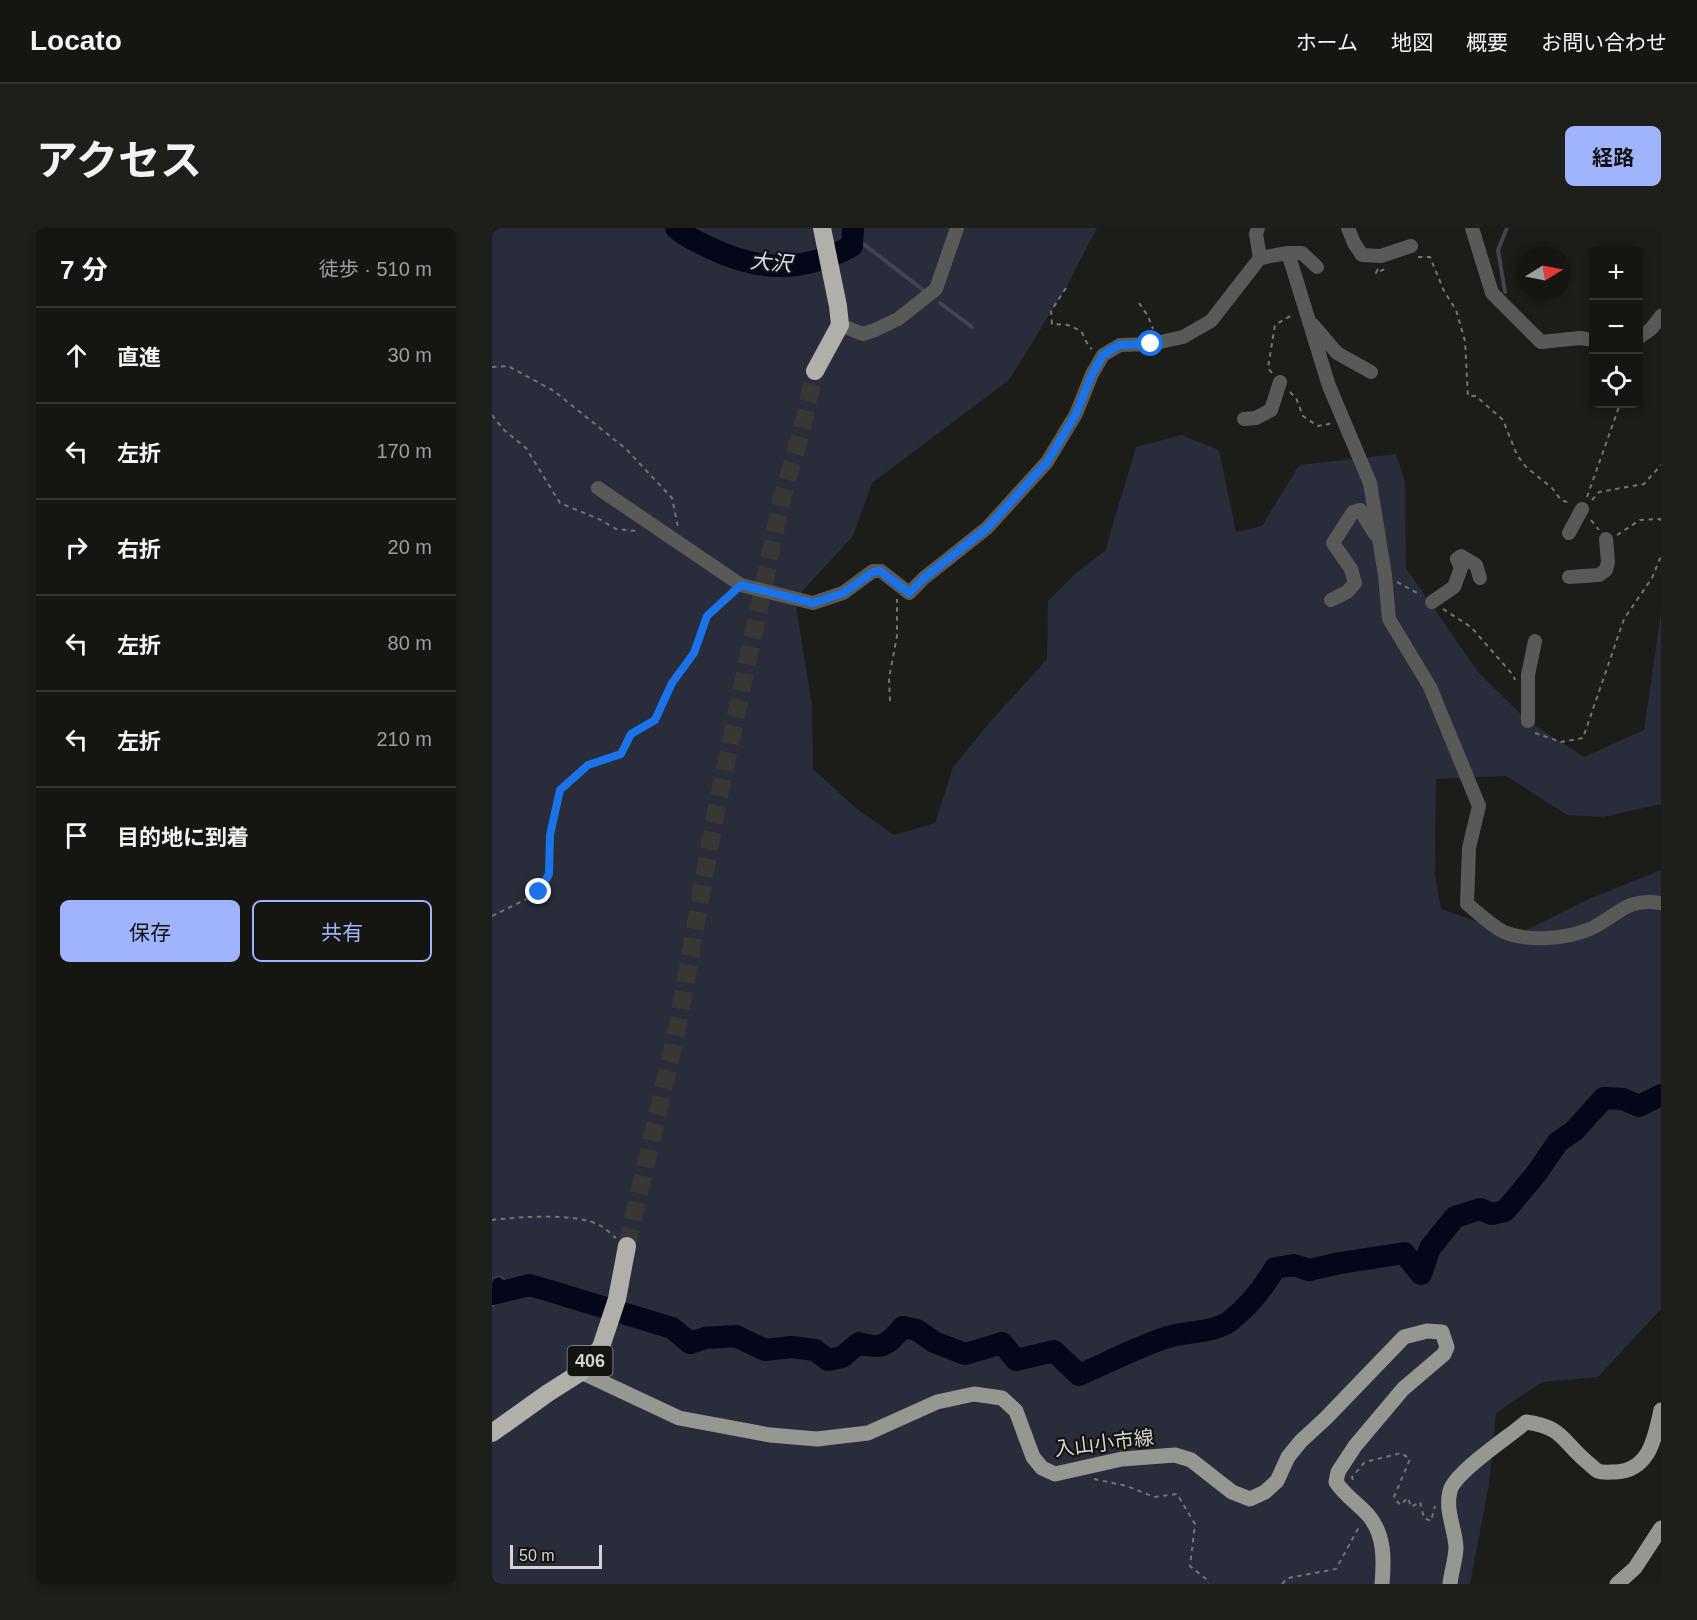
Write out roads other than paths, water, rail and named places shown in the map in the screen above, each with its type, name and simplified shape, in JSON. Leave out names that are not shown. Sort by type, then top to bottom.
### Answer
[{"type":"highway","points":[[815,371],[840,325],[822,228]]},
{"type":"highway","name":"406","points":[[492,1433],[581,1372],[601,1347],[617,1299],[627,1246]]},
{"type":"main road","name":"入山小市線","points":[[581,1372],[679,1418],[771,1435],[817,1439],[868,1433],[937,1402],[974,1394],[1002,1398],[1016,1411],[1033,1457],[1042,1468],[1055,1474],[1102,1462],[1175,1455],[1191,1460],[1232,1492],[1250,1499],[1265,1492],[1277,1481],[1288,1456],[1301,1441],[1404,1337],[1427,1331],[1442,1332],[1447,1347],[1444,1354],[1403,1389],[1355,1446],[1338,1472],[1336,1482],[1344,1493],[1369,1516],[1380,1537],[1384,1558],[1382,1584]]},
{"type":"main road","points":[[1450,1584],[1456,1546],[1449,1515],[1450,1489],[1473,1463],[1526,1422],[1543,1424],[1556,1430],[1578,1454],[1598,1471],[1624,1471],[1636,1467],[1648,1457],[1661,1410]]},
{"type":"main road","points":[[1617,1584],[1635,1568],[1661,1528]]},
{"type":"street","points":[[840,325],[863,334],[875,330],[898,319],[936,289],[957,228]]},
{"type":"street","points":[[1258,228],[1256,234],[1260,258]]},
{"type":"street","points":[[1348,228],[1362,255],[1381,256],[1412,251]]},
{"type":"street","points":[[1472,228],[1492,293],[1541,342],[1580,338],[1589,339]]},
{"type":"street","points":[[1288,253],[1329,386],[1370,483],[1380,541],[1389,619],[1430,687],[1479,806],[1469,848],[1467,904],[1502,931],[1512,935],[1547,938],[1590,929],[1632,903],[1645,900],[1661,903]]},
{"type":"street","points":[[598,488],[741,585],[813,603],[843,593],[873,572],[880,571],[909,593],[924,578],[987,528],[1047,462],[1076,414],[1092,374],[1103,355],[1119,345],[1144,344],[1183,337],[1211,321],[1260,258],[1302,253],[1317,267]]},
{"type":"street","points":[[1643,335],[1652,329],[1661,316]]},
{"type":"street","points":[[1310,321],[1336,352],[1371,372]]},
{"type":"street","points":[[1244,419],[1256,418],[1271,410],[1280,382]]},
{"type":"street","points":[[1569,533],[1582,508]]},
{"type":"street","points":[[1331,600],[1347,592],[1355,583],[1351,569],[1333,543],[1353,512],[1360,510],[1380,541]]},
{"type":"street","points":[[1569,577],[1599,574],[1606,570],[1608,562],[1606,539]]},
{"type":"street","points":[[1432,602],[1454,586],[1461,568],[1457,559],[1461,556],[1476,565],[1480,578]]},
{"type":"street","points":[[1528,721],[1528,675],[1535,641]]},
{"type":"waterway","name":"大沢","points":[[676,228],[691,239],[727,255],[763,265],[780,266],[815,261],[852,246],[853,228]]},
{"type":"waterway","points":[[1505,292],[1498,250],[1507,228]]},
{"type":"waterway","points":[[853,236],[922,289]]},
{"type":"waterway","points":[[940,303],[972,327]]},
{"type":"waterway","points":[[492,1294],[530,1285],[672,1328],[690,1343],[705,1338],[736,1336],[765,1350],[791,1347],[815,1350],[828,1360],[842,1357],[859,1343],[874,1346],[884,1344],[903,1327],[917,1330],[934,1342],[965,1354],[1002,1343],[1016,1360],[1054,1351],[1079,1375],[1157,1341],[1224,1325],[1249,1303],[1275,1268],[1294,1265],[1309,1270],[1404,1253],[1421,1274],[1430,1248],[1455,1217],[1480,1209],[1492,1214],[1505,1211],[1536,1174],[1558,1142],[1574,1131],[1604,1098],[1623,1099],[1639,1106],[1661,1095]]},
{"type":"tunnel","points":[[627,1246],[677,1029],[716,811],[782,498],[801,433],[815,371]]}]
